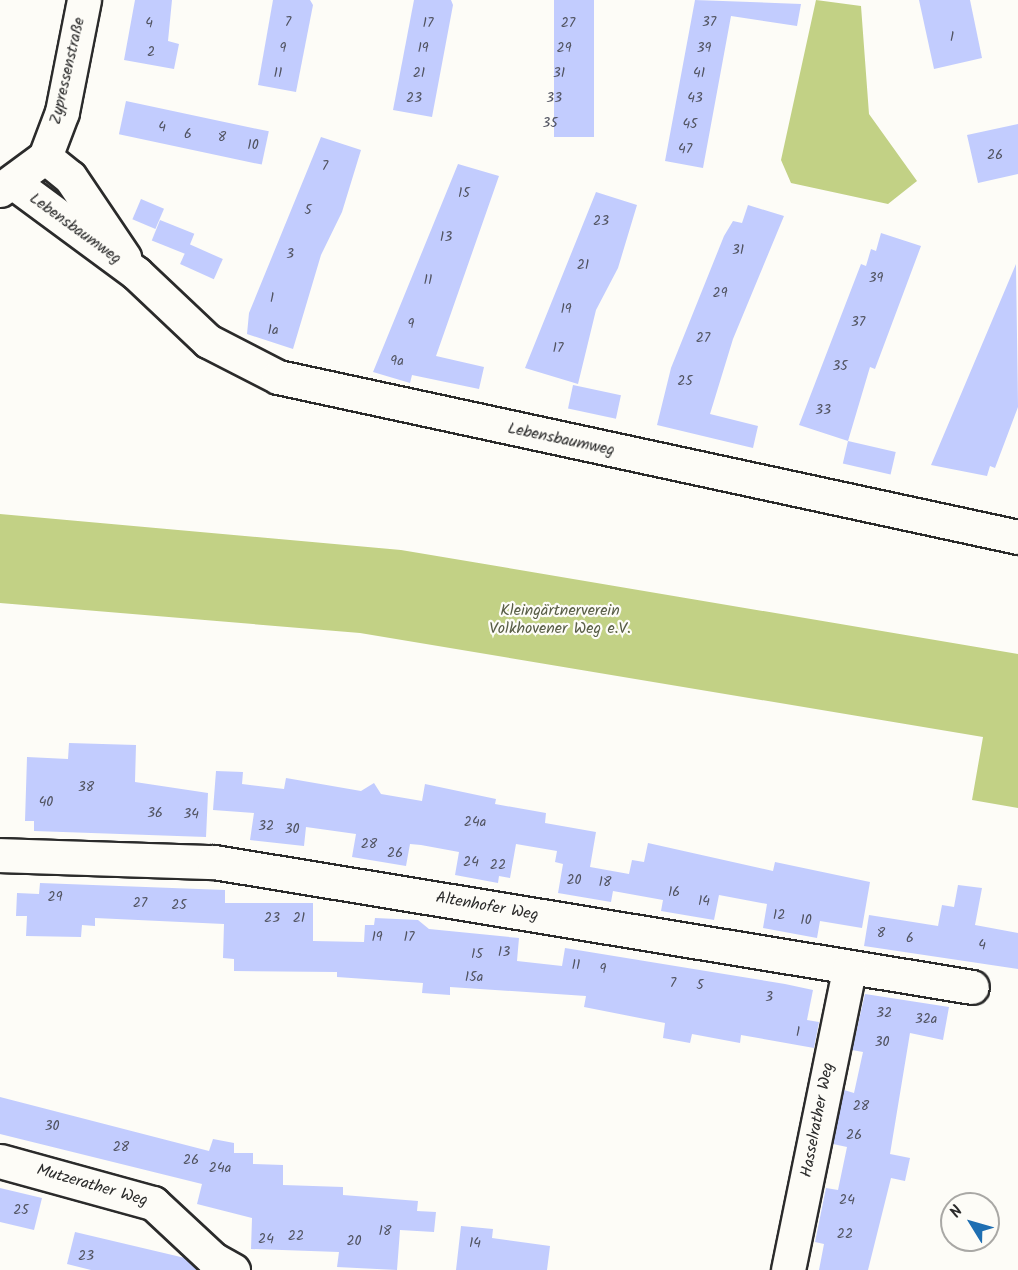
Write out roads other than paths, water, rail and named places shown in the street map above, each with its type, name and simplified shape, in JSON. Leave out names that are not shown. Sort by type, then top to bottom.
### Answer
[{"type":"street","name":"Zypressenstraße","points":[[7,187],[45,157],[62,112],[84,0]]},
{"type":"street","name":"Lebensbaumweg","points":[[45,157],[70,177],[136,273]]},
{"type":"street","name":"Lebensbaumweg","points":[[7,187],[136,273],[208,341],[278,376],[1018,537]]},
{"type":"street","name":"Altenhofer Weg","points":[[0,855],[214,862],[849,969],[972,987]]},
{"type":"street","name":"Hasselrather Weg","points":[[788,1270],[849,969]]},
{"type":"street","name":"Mutzerather Weg","points":[[0,1161],[153,1203],[213,1259],[233,1270]]},
{"type":"park label","name":"Kleingärtnerverein Volkhovener Weg e.V.","points":[[560,620]]}]
